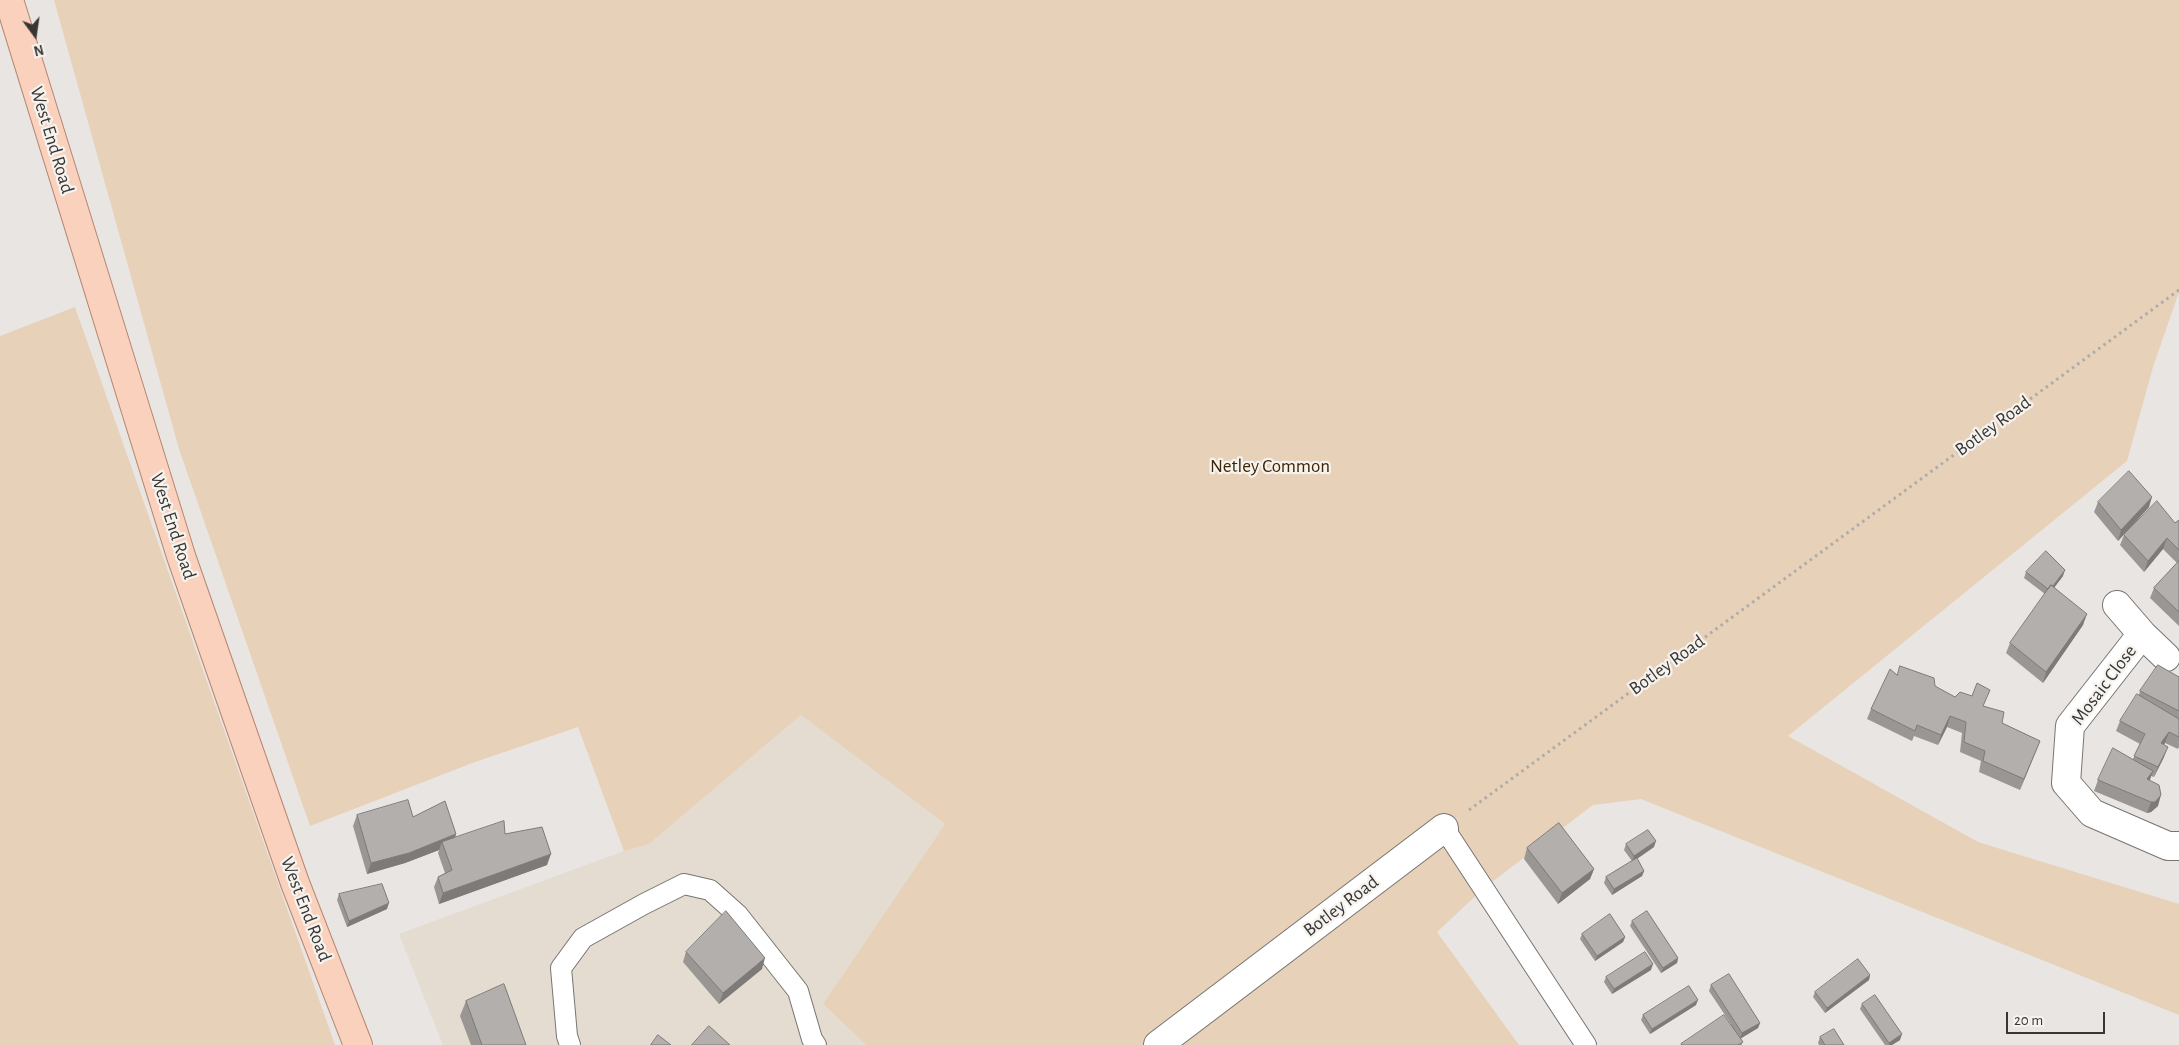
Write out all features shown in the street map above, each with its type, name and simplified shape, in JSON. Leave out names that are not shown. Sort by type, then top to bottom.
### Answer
[{"type":"main road","name":"West End Road","points":[[9,0],[181,556],[295,884],[358,1045]]},
{"type":"street","name":"Mosaic Close","points":[[2117,605],[2142,634],[2166,657]]},
{"type":"street","name":"Mosaic Close","points":[[2142,634],[2070,726],[2066,783],[2092,813],[2168,846],[2179,846]]},
{"type":"street","name":"Botley Road","points":[[1158,1045],[1444,828]]},
{"type":"lane","points":[[1444,828],[1586,1045]]},
{"type":"lane","points":[[570,1045],[567,1036],[561,968],[583,938],[684,884],[710,890],[738,915],[798,991],[812,1039],[816,1045]]},
{"type":"path","name":"Botley Road","points":[[1444,828],[2179,290]]},
{"type":"shaded area","points":[[801,715],[945,824],[823,1004],[866,1045],[443,1045],[399,934],[624,851],[649,844]]},
{"type":"green space","name":"Netley Common","points":[[54,0],[2179,0],[2179,292],[2153,367],[2127,461],[1788,736],[1978,842],[2179,904],[2179,1015],[1641,799],[1593,805],[1484,888],[1437,932],[1519,1045],[866,1045],[823,1004],[945,824],[801,715],[649,844],[624,851],[578,727],[475,762],[310,826],[179,449]]},
{"type":"green space","points":[[75,307],[335,1045],[0,1045],[0,336]]},
{"type":"building","points":[[2129,471],[2152,497],[2121,530],[2098,502]]},
{"type":"building","points":[[2157,501],[2175,523],[2179,520],[2179,550],[2167,538],[2148,561],[2124,535]]},
{"type":"building","points":[[2046,551],[2065,570],[2053,586],[2051,585],[2048,589],[2026,572]]},
{"type":"building","points":[[2179,561],[2179,612],[2154,588]]},
{"type":"building","points":[[2051,585],[2087,614],[2046,672],[2010,643]]},
{"type":"building","points":[[2158,665],[2179,677],[2179,711],[2140,691]]},
{"type":"building","points":[[1900,666],[1934,678],[1935,686],[1955,697],[1960,692],[1972,696],[1977,683],[1990,690],[1983,706],[2004,712],[2002,723],[2040,741],[2024,779],[1983,761],[1985,751],[1964,742],[1966,722],[1950,716],[1941,735],[1917,725],[1915,731],[1871,709],[1890,669],[1897,675]]},
{"type":"building","points":[[2137,694],[2179,719],[2179,737],[2169,732],[2161,743],[2168,747],[2158,767],[2134,756],[2145,734],[2120,721]]},
{"type":"building","points":[[2113,748],[2153,771],[2147,779],[2159,785],[2161,795],[2155,802],[2098,780]]},
{"type":"building","points":[[408,800],[413,817],[445,801],[456,834],[409,853],[371,863],[357,815]]},
{"type":"building","points":[[504,821],[505,834],[542,827],[551,854],[443,893],[438,877],[452,870],[442,842]]},
{"type":"building","points":[[1559,823],[1594,869],[1562,893],[1527,848]]},
{"type":"building","points":[[1648,830],[1656,841],[1634,856],[1626,844]]},
{"type":"building","points":[[1637,858],[1644,871],[1614,889],[1606,877]]},
{"type":"building","points":[[382,884],[389,903],[349,921],[339,894]]},
{"type":"building","points":[[726,911],[765,958],[723,993],[686,952]]},
{"type":"building","points":[[1647,911],[1678,958],[1663,968],[1632,921]]},
{"type":"building","points":[[1610,914],[1625,937],[1597,956],[1582,934]]},
{"type":"building","points":[[1645,952],[1653,964],[1614,989],[1606,977]]},
{"type":"building","points":[[1858,959],[1870,975],[1827,1008],[1815,992]]},
{"type":"building","points":[[1729,974],[1760,1023],[1742,1033],[1711,985]]},
{"type":"building","points":[[504,984],[526,1045],[482,1045],[466,1001]]},
{"type":"building","points":[[1689,986],[1698,1000],[1652,1029],[1643,1015]]},
{"type":"building","points":[[1875,995],[1902,1034],[1889,1043],[1862,1004]]},
{"type":"building","points":[[1724,1015],[1743,1042],[1738,1045],[1681,1044]]},
{"type":"building","points":[[709,1026],[730,1045],[692,1045]]},
{"type":"building","points":[[1834,1029],[1844,1045],[1825,1045],[1820,1037]]},
{"type":"building","points":[[658,1035],[671,1045],[651,1045]]}]
